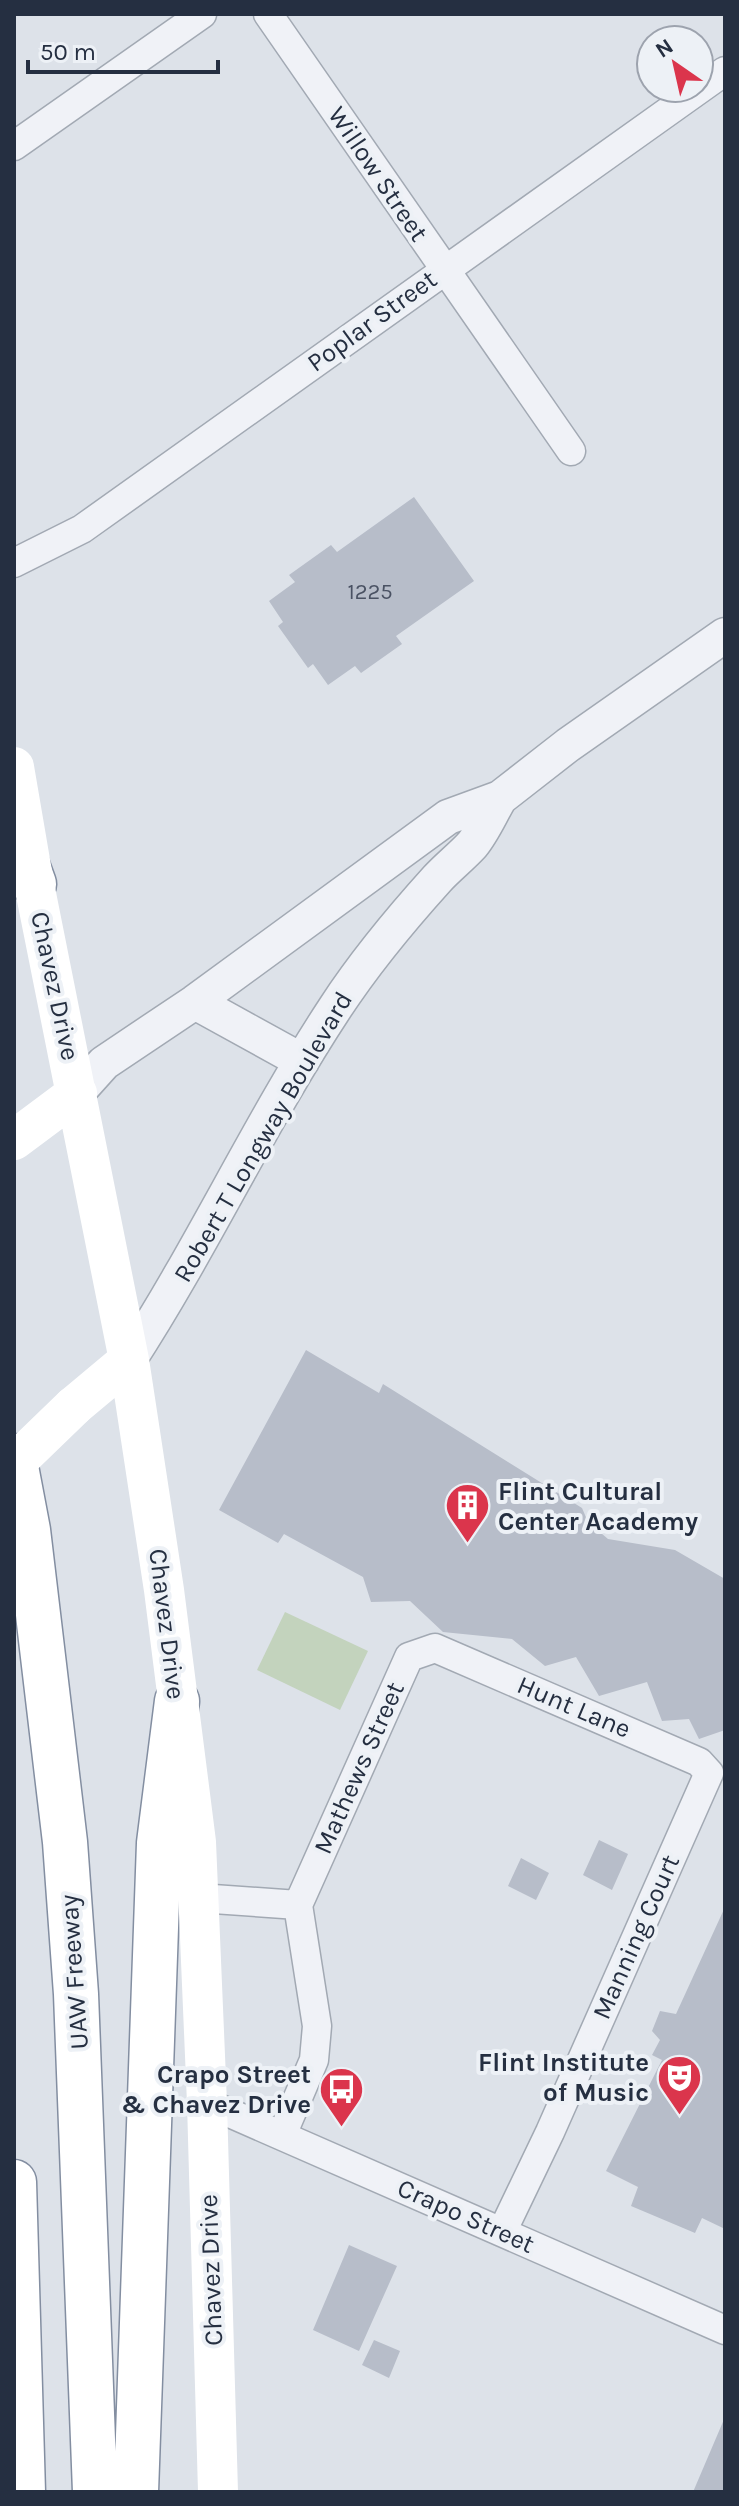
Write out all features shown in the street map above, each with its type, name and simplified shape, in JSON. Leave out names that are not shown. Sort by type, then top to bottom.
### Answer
[{"type":"highway","points":[[14,829],[34,884]]},
{"type":"highway","name":"UAW Freeway","points":[[14,1456],[28,1530],[65,1842],[77,2010],[95,2492]]},
{"type":"highway","points":[[136,2492],[159,1843],[177,1701]]},
{"type":"highway","points":[[14,2182],[23,2492]]},
{"type":"main road","name":"Chavez Drive","points":[[14,767],[34,884],[129,1360],[196,1842],[218,2492]]},
{"type":"main road","name":"Robert T Longway Boulevard","points":[[14,1140],[77,1093]]},
{"type":"main road","name":"Robert T Longway Boulevard","points":[[14,1464],[74,1406],[129,1360]]},
{"type":"street","points":[[14,146],[202,14]]},
{"type":"street","name":"Willow Street","points":[[268,14],[571,451]]},
{"type":"street","name":"Poplar Street","points":[[14,563],[82,529],[725,71]]},
{"type":"street","name":"Robert T Longway Boulevard","points":[[77,1093],[104,1063],[195,1002],[448,817],[500,798],[568,745],[725,635]]},
{"type":"street","name":"Robert T Longway Boulevard","points":[[129,1360],[187,1268],[302,1061],[367,963],[440,876],[473,844],[500,798]]},
{"type":"street","points":[[195,1002],[302,1061]]},
{"type":"street","name":"Hunt Lane","points":[[435,1648],[699,1762],[709,1773]]},
{"type":"street","name":"Mathews Street","points":[[298,1905],[409,1657],[435,1648]]},
{"type":"street","name":"Manning Court","points":[[502,2232],[550,2132],[709,1773]]},
{"type":"street","points":[[199,1898],[298,1905],[317,2026],[314,2060],[282,2135]]},
{"type":"street","name":"Crapo Street","points":[[207,2103],[725,2330]]},
{"type":"green space","points":[[285,1612],[368,1651],[340,1710],[257,1670]]},
{"type":"building","points":[[414,497],[474,581],[396,636],[402,644],[361,673],[355,666],[328,685],[313,664],[308,668],[278,626],[283,622],[269,601],[295,582],[289,575],[331,545],[337,552]]},
{"type":"building","name":"Flint Cultural Center Academy","points":[[306,1350],[379,1393],[383,1384],[582,1508],[588,1522],[608,1539],[675,1550],[725,1579],[725,1730],[699,1739],[689,1719],[662,1721],[647,1682],[599,1696],[576,1657],[545,1666],[512,1639],[443,1632],[410,1601],[371,1602],[363,1577],[284,1534],[278,1543],[219,1510]]},
{"type":"building","points":[[599,1840],[628,1854],[612,1890],[583,1875]]},
{"type":"building","points":[[521,1858],[549,1873],[536,1900],[508,1886]]},
{"type":"building","name":"Flint Institute of Music","points":[[725,1907],[725,2229],[702,2218],[695,2233],[631,2206],[638,2187],[606,2171],[662,2060],[652,2055],[660,2040],[652,2031],[660,2011],[676,2014]]},
{"type":"building","points":[[349,2245],[397,2266],[359,2351],[313,2330]]},
{"type":"building","points":[[374,2340],[400,2351],[389,2378],[362,2365]]},
{"type":"building","points":[[725,2417],[725,2492],[693,2492]]},
{"type":"place","name":"Flint Cultural Center Academy","points":[[467,1545]]},
{"type":"place","name":"Flint Institute of Music","points":[[680,2116]]},
{"type":"place","name":"Crapo Street & Chavez Drive","points":[[342,2128]]}]
